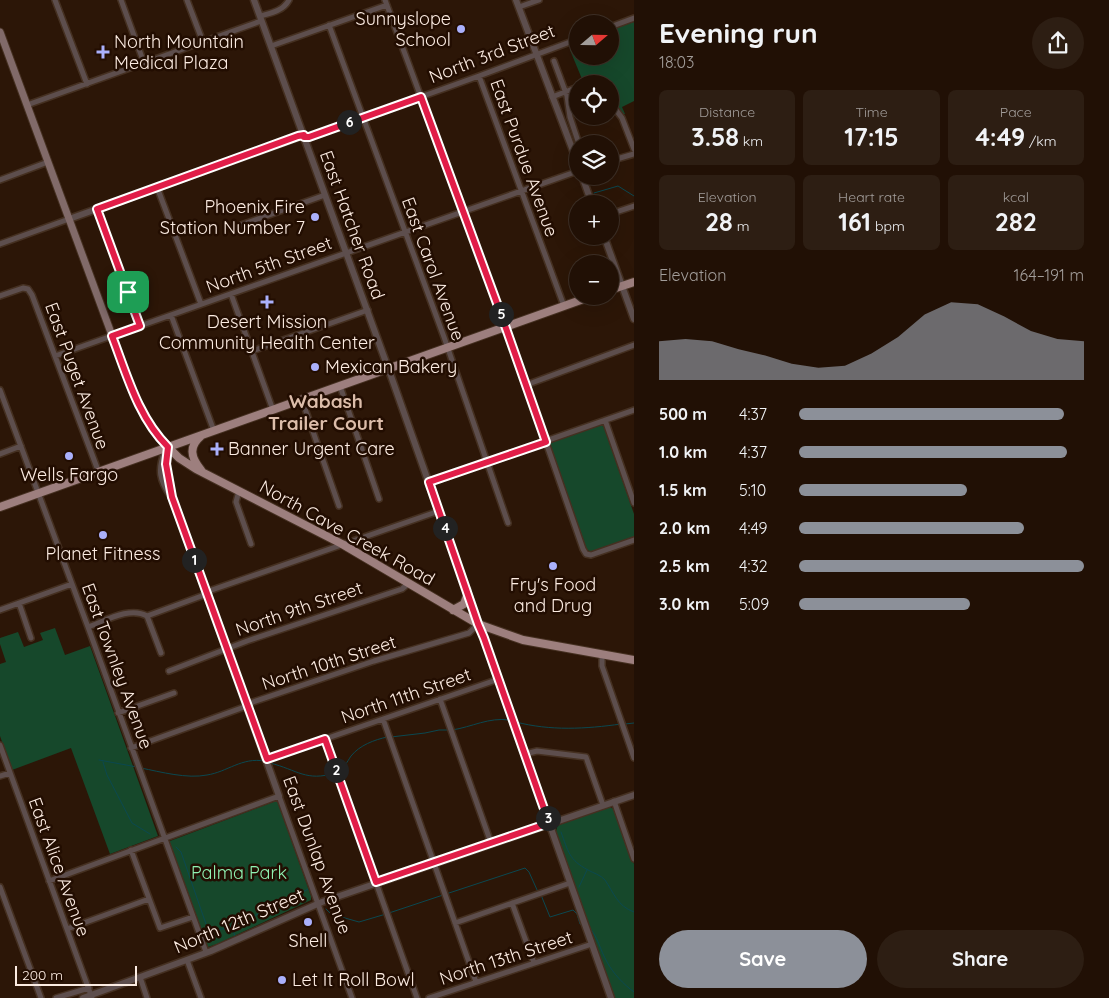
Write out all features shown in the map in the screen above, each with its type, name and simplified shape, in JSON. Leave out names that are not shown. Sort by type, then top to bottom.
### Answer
[{"type":"main road","points":[[0,32],[139,406],[152,429],[168,447]]},
{"type":"main road","points":[[619,287],[634,282]]},
{"type":"main road","points":[[0,507],[569,304]]},
{"type":"main road","points":[[203,434],[196,440],[191,450],[195,463],[204,474]]},
{"type":"main road","name":"North Cave Creek Road","points":[[168,447],[187,464],[204,474],[342,544],[478,624],[523,640],[634,660]]},
{"type":"main road","points":[[453,610],[464,604],[466,590]]},
{"type":"street","points":[[55,0],[87,84]]},
{"type":"street","points":[[121,0],[144,63]]},
{"type":"street","points":[[187,0],[203,42]]},
{"type":"street","name":"East Hatcher Road","points":[[254,0],[389,368],[611,998]]},
{"type":"street","points":[[27,105],[203,42],[281,9],[289,0]]},
{"type":"street","points":[[516,0],[569,140]]},
{"type":"street","points":[[519,7],[540,0]]},
{"type":"street","points":[[271,46],[386,2],[506,327],[586,554],[595,554],[634,540]]},
{"type":"street","points":[[619,24],[634,18]]},
{"type":"street","name":"East Carol Avenue","points":[[329,25],[447,348],[508,523]]},
{"type":"street","name":"North 3rd Street","points":[[0,244],[304,136],[309,137],[569,42]]},
{"type":"street","points":[[554,61],[567,96],[570,117],[576,135]]},
{"type":"street","name":"East Purdue Avenue","points":[[479,76],[564,306]]},
{"type":"street","points":[[552,96],[569,90]]},
{"type":"street","points":[[619,114],[634,149]]},
{"type":"street","points":[[619,158],[634,154]]},
{"type":"street","points":[[0,180],[48,162]]},
{"type":"street","name":"North 5th Street","points":[[55,356],[569,174]]},
{"type":"street","points":[[157,187],[201,304]]},
{"type":"street","points":[[241,225],[325,195]]},
{"type":"street","points":[[619,211],[634,206]]},
{"type":"street","points":[[97,209],[140,326]]},
{"type":"street","points":[[607,245],[634,319]]},
{"type":"street","name":"East Puget Avenue","points":[[0,296],[23,288],[28,288],[32,295],[99,473]]},
{"type":"street","points":[[231,294],[273,410]]},
{"type":"street","points":[[252,351],[368,310]]},
{"type":"street","points":[[171,315],[214,431]]},
{"type":"street","points":[[526,385],[634,345]]},
{"type":"street","points":[[340,386],[380,499]]},
{"type":"street","name":"East Townley Avenue","points":[[0,390],[2,402],[21,446],[206,952]]},
{"type":"street","points":[[302,400],[340,506]]},
{"type":"street","points":[[429,482],[488,463],[634,410]]},
{"type":"street","points":[[605,420],[634,503]]},
{"type":"street","points":[[0,454],[21,446]]},
{"type":"street","name":"East Dunlap Avenue","points":[[168,447],[166,464],[172,497],[352,998]]},
{"type":"street","points":[[239,491],[236,502],[252,544]]},
{"type":"street","points":[[88,627],[132,612],[147,616],[342,544],[439,511]]},
{"type":"street","name":"North 9th Street","points":[[169,671],[402,589],[409,583]]},
{"type":"street","points":[[0,610],[72,584]]},
{"type":"street","points":[[19,603],[31,638]]},
{"type":"street","points":[[147,616],[161,653]]},
{"type":"street","name":"North 10th Street","points":[[132,748],[248,706],[252,702],[469,633],[478,624]]},
{"type":"street","points":[[602,655],[602,666],[634,758]]},
{"type":"street","name":"North 11th Street","points":[[267,759],[499,679]]},
{"type":"street","points":[[118,713],[174,692]]},
{"type":"street","points":[[440,699],[491,844]]},
{"type":"street","points":[[383,719],[476,982]]},
{"type":"street","points":[[325,739],[417,998]]},
{"type":"street","name":"East Alice Avenue","points":[[0,745],[3,761],[10,773],[92,997]]},
{"type":"street","points":[[525,754],[537,751],[586,757],[603,805]]},
{"type":"street","points":[[0,776],[10,773]]},
{"type":"street","name":"North 12th Street","points":[[83,998],[92,997],[187,960],[318,904],[376,882],[634,794]]},
{"type":"street","points":[[49,881],[280,796]]},
{"type":"street","points":[[614,801],[634,859]]},
{"type":"street","points":[[131,850],[160,928],[192,917]]},
{"type":"street","points":[[455,923],[570,883]]},
{"type":"street","points":[[0,887],[41,998]]},
{"type":"street","points":[[67,929],[149,899]]},
{"type":"street","points":[[512,904],[534,963]]},
{"type":"street","name":"North 13th Street","points":[[429,998],[592,944]]},
{"type":"street","points":[[187,960],[201,998]]},
{"type":"street","points":[[140,977],[147,998]]},
{"type":"street","points":[[56,998],[88,988]]},
{"type":"green space","points":[[634,22],[634,101],[622,107],[625,114],[619,110],[619,75],[580,75],[576,65],[619,65],[619,27]]},
{"type":"green space","points":[[600,424],[604,427],[634,514],[634,538],[591,552],[586,549],[550,445],[552,441]]},
{"type":"green space","points":[[55,628],[65,655],[90,646],[158,836],[110,854],[71,748],[12,770],[0,736],[0,664],[6,662],[0,638],[18,632],[24,647],[43,640],[40,633]]},
{"type":"green space","name":"Palma Park","points":[[276,801],[311,900],[208,947],[170,841]]},
{"type":"green space","points":[[609,807],[614,809],[634,864],[634,998],[614,998],[556,832],[559,825]]},
{"type":"waterway","points":[[594,193],[618,186],[634,196]]},
{"type":"waterway","points":[[452,730],[487,721],[509,720]]},
{"type":"waterway","points":[[516,722],[555,728],[621,724]]},
{"type":"waterway","points":[[625,724],[634,723]]},
{"type":"waterway","points":[[391,737],[448,730]]},
{"type":"waterway","points":[[339,771],[351,756],[363,746],[372,741],[387,737]]},
{"type":"waterway","points":[[99,760],[137,767]]},
{"type":"waterway","points":[[141,768],[199,776],[249,761],[264,761]]},
{"type":"waterway","points":[[103,762],[107,775],[132,823],[150,834]]},
{"type":"waterway","points":[[270,763],[309,776],[335,773]]},
{"type":"waterway","points":[[561,832],[573,859],[603,878],[616,899],[634,912]]},
{"type":"waterway","points":[[176,847],[181,852],[206,924],[213,928],[227,928],[285,902],[308,889]]},
{"type":"waterway","points":[[446,894],[525,868],[529,872],[538,892]]},
{"type":"waterway","points":[[579,887],[587,870]]},
{"type":"waterway","points":[[389,913],[443,895]]},
{"type":"waterway","points":[[541,895],[550,917],[573,910],[582,925]]},
{"type":"waterway","points":[[326,909],[331,914],[359,922],[386,914]]},
{"type":"waterway","points":[[231,926],[235,936]]},
{"type":"waterway","points":[[588,926],[612,970],[634,992]]},
{"type":"place","name":"Sunnyslope School","points":[[461,29]]},
{"type":"place","name":"North Mountain Medical Plaza","points":[[103,52]]},
{"type":"place","name":"Phoenix Fire Station Number 7","points":[[315,217]]},
{"type":"place","name":"Desert Mission Community Health Center","points":[[267,302]]},
{"type":"place","name":"Mexican Bakery","points":[[315,367]]},
{"type":"place","name":"Banner Urgent Care","points":[[217,449]]},
{"type":"place","name":"Wells Fargo","points":[[69,456]]},
{"type":"place","name":"Planet Fitness","points":[[103,535]]},
{"type":"place","name":"Fry's Food and Drug","points":[[553,566]]},
{"type":"place","name":"Shell","points":[[308,922]]},
{"type":"place","name":"Let It Roll Bowl","points":[[282,980]]},
{"type":"district","name":"Wabash Trailer Court","points":[[326,412]]},
{"type":"route","points":[[421,97],[546,442],[429,482],[549,823],[376,882],[325,739],[267,759],[172,497],[166,464],[168,447],[152,429],[139,406],[112,336],[140,326],[128,292],[97,209],[298,136],[304,135],[304,137],[309,137],[421,97]]}]
